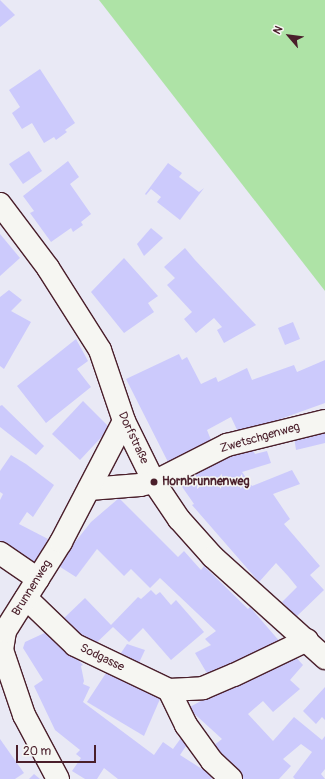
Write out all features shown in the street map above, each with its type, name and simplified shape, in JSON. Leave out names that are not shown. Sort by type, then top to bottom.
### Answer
[{"type":"street","name":"Dorfstraße","points":[[0,204],[48,268],[100,350],[124,421],[154,482],[179,519],[213,557],[307,640],[325,658]]},
{"type":"street","name":"Brunnenweg","points":[[58,779],[24,715],[2,650],[5,632],[61,542],[124,421]]},
{"type":"street","name":"Zwetschgenweg","points":[[154,482],[227,445],[325,421]]},
{"type":"street","points":[[89,489],[140,485],[154,482]]},
{"type":"street","points":[[0,553],[38,579]]},
{"type":"street","name":"Sodgasse","points":[[26,598],[75,645],[169,690],[203,688],[307,640]]},
{"type":"street","points":[[169,690],[186,724],[212,761],[231,779]]},
{"type":"green space","points":[[99,0],[325,0],[325,291]]},
{"type":"building","points":[[0,0],[15,15],[0,27]]},
{"type":"building","points":[[40,69],[75,123],[65,130],[67,132],[56,140],[54,137],[44,143],[32,123],[22,129],[12,113],[20,107],[9,90]]},
{"type":"building","points":[[29,151],[42,171],[23,184],[9,164]]},
{"type":"building","points":[[68,161],[79,177],[70,184],[91,214],[81,222],[83,225],[73,232],[71,228],[51,242],[30,213],[34,211],[23,196]]},
{"type":"building","points":[[168,163],[182,173],[179,177],[199,192],[204,188],[180,220],[157,202],[161,197],[151,189],[146,195],[145,194]]},
{"type":"building","points":[[151,228],[163,238],[144,256],[137,244]]},
{"type":"building","points":[[0,234],[20,258],[0,276]]},
{"type":"building","points":[[185,248],[256,325],[224,343],[217,330],[222,327],[214,318],[196,333],[184,319],[192,312],[167,285],[175,278],[164,267]]},
{"type":"building","points":[[124,258],[158,296],[148,303],[154,312],[124,333],[91,292]]},
{"type":"building","points":[[9,290],[22,300],[11,311],[31,322],[4,369],[0,366],[0,297]]},
{"type":"building","points":[[293,322],[300,339],[285,345],[278,328]]},
{"type":"building","points":[[76,339],[88,361],[77,369],[91,387],[46,423],[17,386]]},
{"type":"building","points":[[179,354],[182,360],[187,357],[201,384],[216,377],[218,382],[247,368],[252,380],[294,365],[297,372],[325,360],[325,403],[239,434],[231,417],[207,430],[211,440],[168,462],[126,379]]},
{"type":"building","points":[[83,401],[110,428],[80,460],[52,434]]},
{"type":"building","points":[[2,405],[44,446],[36,455],[0,427],[0,406]]},
{"type":"building","points":[[325,429],[325,443],[296,450],[294,437]]},
{"type":"building","points":[[250,444],[255,454],[267,451],[271,463],[242,472],[252,486],[292,470],[300,484],[273,494],[290,519],[284,524],[320,566],[310,575],[324,590],[296,617],[282,602],[297,587],[288,576],[276,563],[259,582],[192,505],[194,504],[176,478]]},
{"type":"building","points":[[11,455],[26,464],[54,485],[33,517],[27,512],[19,524],[48,539],[35,563],[0,542],[0,500],[3,494],[0,492],[0,471]]},
{"type":"building","points":[[119,498],[178,557],[184,551],[201,570],[204,566],[248,609],[250,607],[281,643],[208,675],[195,653],[211,645],[205,639],[216,631],[160,578],[150,588],[131,569],[124,576],[97,549],[76,577],[57,565],[91,522]]},
{"type":"building","points":[[151,590],[156,595],[160,592],[171,605],[176,600],[204,632],[171,660],[143,628],[129,642],[113,627],[91,648],[63,619],[85,598],[111,625],[138,597],[141,599]]},
{"type":"building","points":[[51,630],[83,665],[81,666],[84,681],[83,684],[90,687],[83,702],[154,755],[163,742],[173,749],[181,738],[188,743],[180,755],[213,776],[211,779],[118,779],[104,768],[97,779],[85,779],[72,771],[81,758],[76,754],[80,750],[55,730],[34,686],[43,680],[23,648],[25,642]]},
{"type":"building","points":[[127,644],[145,650],[137,667],[117,659]]},
{"type":"building","points":[[293,654],[303,665],[290,680],[300,689],[273,712],[263,701],[248,714],[273,741],[294,717],[322,740],[325,736],[325,769],[321,774],[325,779],[295,779],[293,777],[312,752],[301,744],[283,759],[291,766],[279,779],[242,779],[213,746],[222,739],[188,708],[225,688],[246,683],[273,661]]},
{"type":"building","points":[[106,673],[160,699],[144,736],[87,702]]},
{"type":"building","points":[[325,687],[325,720],[322,717],[316,724],[303,711]]},
{"type":"building","points":[[0,739],[24,773],[15,779],[0,779]]},
{"type":"building","points":[[34,774],[40,779],[29,779]]},
{"type":"place","name":"Hornbrunnenweg","points":[[154,482]]}]
